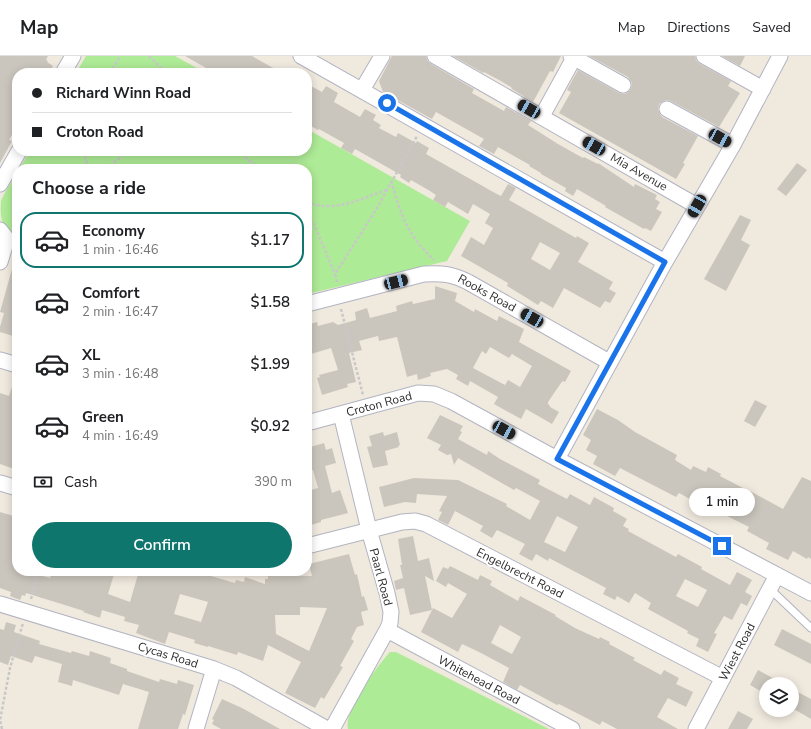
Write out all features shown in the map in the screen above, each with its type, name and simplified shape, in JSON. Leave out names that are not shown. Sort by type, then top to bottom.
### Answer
[{"type":"street","points":[[66,68],[72,56]]},
{"type":"street","points":[[302,56],[665,262]]},
{"type":"street","points":[[362,90],[382,56]]},
{"type":"street","name":"Mia Avenue","points":[[435,56],[697,206]]},
{"type":"street","points":[[704,56],[763,89]]},
{"type":"street","points":[[557,459],[665,262],[733,145],[780,56]]},
{"type":"street","points":[[542,116],[574,57],[623,85]]},
{"type":"street","points":[[667,109],[733,145]]},
{"type":"street","points":[[0,184],[15,156]]},
{"type":"street","points":[[0,262],[8,237]]},
{"type":"street","name":"Rooks Road","points":[[312,303],[424,274],[438,273],[454,275],[609,362]]},
{"type":"street","points":[[0,360],[12,364]]},
{"type":"street","name":"Croton Road","points":[[312,422],[418,393],[434,394],[451,401],[557,459],[773,582],[811,593]]},
{"type":"street","name":"Paarl Road","points":[[332,729],[390,623],[387,593],[369,530],[341,414]]},
{"type":"street","points":[[0,483],[12,487]]},
{"type":"street","name":"Engelbrecht Road","points":[[312,545],[402,522],[415,521],[426,524],[724,678]]},
{"type":"street","name":"Wiest Road","points":[[696,729],[773,582]]},
{"type":"street","name":"Cycas Road","points":[[0,604],[214,669],[236,678],[327,729]]},
{"type":"street","name":"Whitehead Road","points":[[387,630],[572,729]]},
{"type":"street","points":[[196,729],[214,669]]},
{"type":"lane","points":[[773,582],[811,628]]},
{"type":"path","points":[[113,68],[120,56]]},
{"type":"path","points":[[149,56],[161,68]]},
{"type":"path","points":[[335,274],[356,243],[423,124]]},
{"type":"path","points":[[112,164],[122,156]]},
{"type":"path","points":[[243,156],[254,164]]},
{"type":"path","points":[[391,181],[407,228],[419,244],[448,275]]},
{"type":"path","points":[[312,203],[336,206],[387,190]]},
{"type":"path","points":[[312,221],[335,274],[340,296],[341,310],[366,408]]},
{"type":"path","points":[[2,729],[0,720],[10,668],[37,576]]},
{"type":"green space","points":[[86,56],[175,56],[197,68],[79,68]]},
{"type":"green space","points":[[312,132],[470,221],[447,261],[312,293],[312,164],[22,164],[27,156],[312,156]]},
{"type":"green space","points":[[12,182],[12,234],[5,227],[1,218],[1,201]]},
{"type":"green space","points":[[390,652],[396,652],[549,729],[348,729],[348,721],[356,701],[370,678]]},
{"type":"building","points":[[0,56],[48,56],[46,60],[53,66],[52,68],[12,68],[12,135],[9,140],[12,141],[0,163]]},
{"type":"building","points":[[185,56],[252,56],[273,68],[206,68]]},
{"type":"building","points":[[392,56],[426,56],[427,60],[431,64],[474,89],[472,93],[504,111],[506,107],[531,121],[528,125],[558,144],[583,158],[584,157],[598,163],[634,187],[635,184],[657,195],[655,199],[660,202],[656,209],[662,212],[651,231],[645,228],[644,229],[605,207],[606,206],[577,189],[573,196],[565,191],[566,188],[498,147],[494,154],[479,146],[484,139],[436,112],[432,119],[383,92],[379,81]]},
{"type":"building","points":[[453,56],[561,56],[553,72],[550,71],[533,102],[499,80]]},
{"type":"building","points":[[589,56],[695,56],[696,60],[700,64],[731,81],[728,86],[740,93],[719,127],[671,101],[666,100],[659,104],[658,110],[662,117],[698,136],[676,179],[559,113],[571,92],[567,90],[578,70],[619,93],[627,93],[631,89],[632,84],[628,77]]},
{"type":"building","points":[[722,56],[745,56],[740,66]]},
{"type":"building","points":[[326,86],[338,93],[334,102],[360,117],[365,109],[376,115],[373,120],[381,125],[379,128],[396,137],[398,133],[416,143],[417,141],[429,148],[426,154],[495,193],[501,196],[508,184],[516,188],[509,200],[576,238],[577,236],[589,243],[578,262],[613,282],[609,289],[616,293],[610,303],[605,301],[600,308],[564,288],[553,308],[541,301],[538,305],[507,286],[508,283],[461,256],[471,237],[484,245],[493,228],[485,223],[490,214],[473,204],[468,214],[448,202],[445,207],[433,200],[436,195],[430,191],[411,180],[409,183],[400,177],[401,175],[355,149],[352,154],[341,148],[344,143],[319,129],[318,130],[312,127],[312,87],[322,92]],"holes":[[[540,242],[560,253],[550,270],[531,259]]]},
{"type":"building","points":[[797,163],[807,170],[786,196],[777,189]]},
{"type":"building","points":[[740,215],[751,220],[741,240],[750,245],[726,291],[704,279]]},
{"type":"building","points":[[12,269],[12,336],[0,332],[4,313],[0,312]]},
{"type":"building","points":[[435,286],[457,293],[455,301],[474,312],[475,309],[497,321],[499,316],[524,329],[519,342],[571,371],[565,382],[563,381],[561,383],[548,402],[550,407],[559,412],[552,424],[526,409],[521,419],[494,404],[498,397],[470,381],[468,386],[456,379],[458,375],[447,369],[430,373],[431,376],[418,380],[417,374],[407,377],[397,337],[379,341],[378,336],[359,341],[362,350],[349,353],[356,382],[347,384],[348,387],[322,395],[317,378],[320,377],[319,375],[338,370],[331,348],[312,354],[312,324],[317,322],[318,326],[333,322],[338,325],[356,320],[355,312],[367,308],[370,318],[397,311],[396,306],[412,301],[413,304],[435,299]],"holes":[[[490,347],[509,358],[512,354],[532,366],[520,387],[508,380],[505,385],[473,368],[482,351],[486,354]]]},
{"type":"building","points":[[12,386],[12,468],[0,464],[0,393],[9,396]]},
{"type":"building","points":[[755,400],[767,406],[755,427],[744,421]]},
{"type":"building","points":[[597,409],[677,455],[675,460],[691,470],[693,466],[706,472],[708,467],[721,474],[720,476],[745,489],[744,490],[750,491],[783,509],[802,477],[811,481],[811,559],[808,557],[807,559],[793,551],[788,560],[766,549],[769,543],[747,531],[749,527],[711,508],[710,510],[679,493],[676,497],[620,468],[615,476],[593,464],[597,456],[586,450],[591,440],[583,435]]},
{"type":"building","points":[[440,415],[463,426],[460,431],[462,432],[458,439],[487,455],[488,451],[540,480],[538,484],[567,499],[570,494],[590,505],[594,497],[614,508],[613,511],[627,519],[623,526],[629,529],[628,531],[676,557],[678,554],[730,585],[737,572],[752,580],[745,592],[752,596],[747,606],[741,603],[732,620],[724,616],[714,633],[717,634],[708,652],[696,646],[699,639],[687,633],[688,631],[648,609],[651,603],[635,593],[629,603],[617,596],[615,600],[603,594],[606,588],[549,558],[548,561],[536,554],[532,561],[519,554],[525,544],[497,530],[492,538],[480,531],[483,526],[455,511],[448,525],[438,520],[442,512],[439,511],[447,496],[417,494],[416,503],[405,502],[384,507],[379,487],[414,478],[458,480],[507,504],[506,506],[530,520],[540,501],[516,488],[514,490],[458,458],[454,465],[451,454],[447,455],[438,450],[441,445],[427,438]],"holes":[[[557,516],[578,527],[565,552],[544,542]],[[685,579],[707,590],[698,607],[676,596]]]},
{"type":"building","points":[[383,432],[384,436],[397,432],[400,445],[398,446],[399,447],[385,451],[388,465],[373,468],[367,447],[372,446],[369,436]]},
{"type":"building","points":[[324,443],[326,450],[332,448],[336,463],[325,466],[332,493],[340,490],[348,513],[321,520],[321,522],[312,525],[312,490],[318,488],[312,470],[312,447]]},
{"type":"building","points":[[0,512],[12,516],[12,576],[42,576],[50,578],[51,576],[113,576],[108,594],[130,602],[138,576],[211,576],[235,583],[236,580],[244,582],[245,577],[265,584],[265,579],[268,579],[268,576],[312,576],[312,563],[349,554],[355,575],[357,574],[362,597],[364,596],[368,610],[361,612],[364,625],[357,627],[351,639],[354,641],[340,666],[343,667],[324,699],[321,697],[315,708],[285,693],[301,662],[268,645],[263,661],[238,652],[237,655],[194,643],[195,640],[169,632],[165,644],[136,633],[139,625],[124,621],[125,617],[102,610],[100,618],[83,612],[84,611],[26,593],[25,596],[22,595],[20,600],[10,596],[11,592],[0,588]],"holes":[[[180,594],[208,602],[201,622],[174,614]],[[300,607],[327,608],[309,651],[276,634],[275,615],[300,615]]]},
{"type":"building","points":[[413,536],[418,561],[429,558],[434,581],[425,576],[432,610],[410,615],[404,588],[396,590],[394,581],[403,578],[400,565],[402,565],[398,539]]},
{"type":"building","points":[[450,566],[478,580],[480,575],[492,581],[490,585],[518,601],[520,596],[556,615],[555,616],[575,628],[599,639],[600,637],[610,642],[609,644],[635,658],[633,660],[661,675],[664,670],[679,678],[676,684],[693,692],[686,707],[668,698],[657,717],[678,729],[617,729],[602,721],[600,725],[559,704],[557,705],[520,685],[517,690],[503,682],[509,668],[462,644],[458,652],[421,632],[433,608],[452,618],[467,594],[448,583],[446,587],[436,581],[443,567],[448,569]],"holes":[[[500,625],[521,637],[512,654],[491,643]]]},
{"type":"building","points":[[6,622],[16,625],[14,632],[40,641],[39,644],[71,653],[72,651],[89,656],[90,651],[111,658],[110,663],[127,669],[127,671],[159,682],[160,679],[177,684],[178,680],[194,685],[185,715],[183,714],[178,729],[138,729],[149,692],[123,684],[119,695],[73,680],[72,686],[58,682],[62,664],[35,656],[32,663],[11,656],[8,665],[0,662],[0,629],[4,630]]},
{"type":"building","points":[[782,629],[811,644],[811,664],[774,645]]},
{"type":"building","points":[[758,670],[771,677],[759,677],[759,690],[750,685]]},
{"type":"building","points":[[799,693],[811,699],[811,719],[799,712]]},
{"type":"building","points":[[222,699],[280,729],[221,729],[212,724],[214,720],[212,719]]},
{"type":"building","points":[[738,711],[753,719],[747,729],[728,729]]},
{"type":"route","points":[[387,103],[665,262],[557,459],[722,546]]}]
